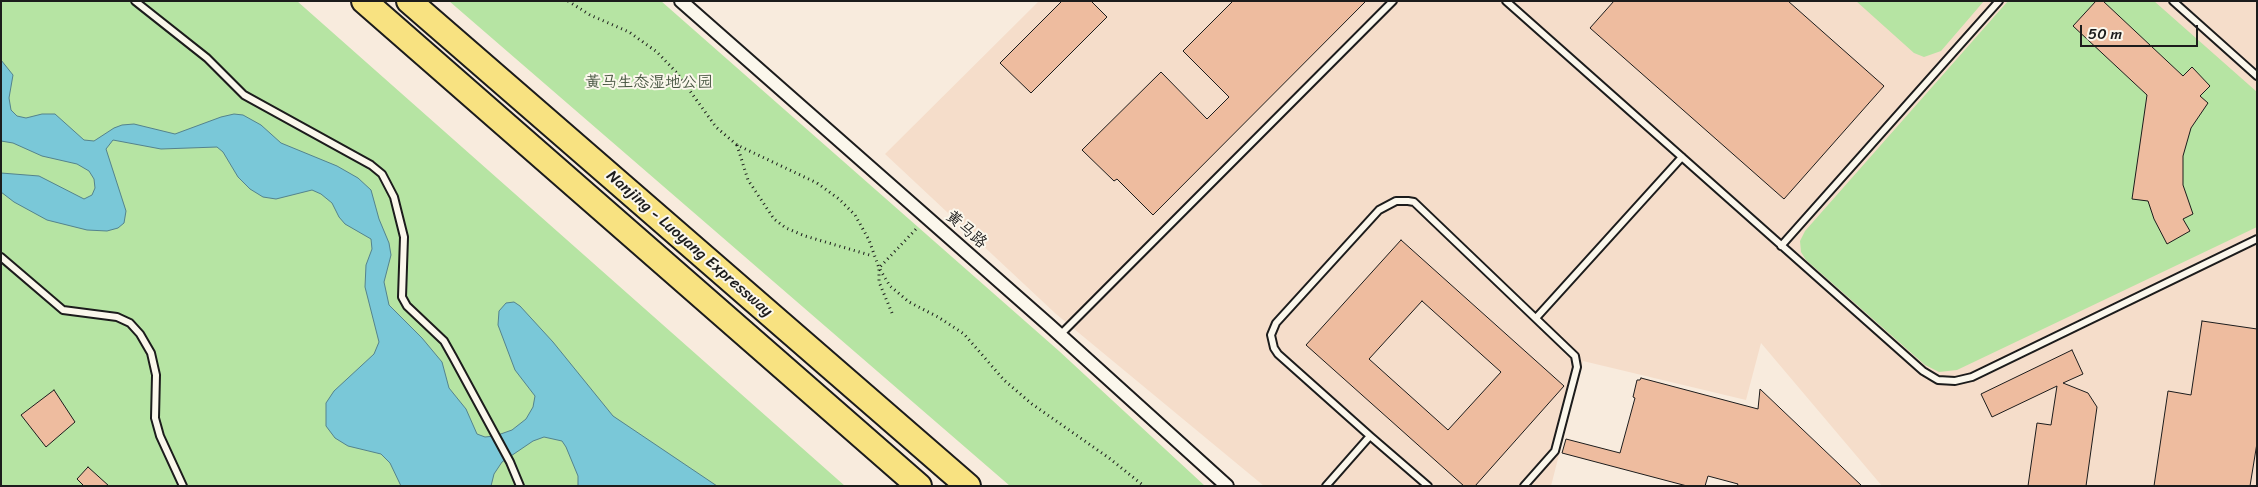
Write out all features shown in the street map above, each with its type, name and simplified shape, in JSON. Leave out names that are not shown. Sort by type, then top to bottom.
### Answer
[{"type":"highway","name":"Nanjing - Luoyang Expressway","points":[[364,1],[920,486]]},
{"type":"highway","name":"Nanjing - Luoyang Expressway","points":[[409,1],[968,486]]},
{"type":"street","name":"黄马路","points":[[681,1],[1060,335],[1227,486]]},
{"type":"lane","points":[[135,1],[207,58],[244,94],[371,165],[382,174],[394,197],[404,237],[402,297],[408,306],[444,342],[510,462],[520,486]]},
{"type":"lane","points":[[1060,335],[1393,1]]},
{"type":"lane","points":[[1506,1],[1923,371],[1938,380],[1955,382],[1972,376],[2257,239]]},
{"type":"lane","points":[[1781,246],[1999,1]]},
{"type":"lane","points":[[2172,1],[2257,76]]},
{"type":"lane","points":[[1536,318],[1682,157]]},
{"type":"lane","points":[[1428,486],[1278,354],[1274,348],[1272,335],[1276,323],[1384,206],[1396,201],[1414,202],[1572,352],[1577,367],[1556,451],[1524,486]]},
{"type":"lane","points":[[1,257],[63,310],[117,317],[130,323],[140,334],[151,353],[156,375],[155,418],[160,436],[183,486]]},
{"type":"lane","points":[[1326,486],[1370,436]]},
{"type":"path","points":[[568,1],[590,15],[629,32],[657,52],[677,73],[716,127],[737,145],[817,183],[839,199],[855,215],[869,240],[878,268],[879,282],[892,313]]},
{"type":"path","points":[[737,145],[738,155],[748,180],[774,219],[786,228],[805,236],[874,256]]},
{"type":"path","points":[[878,268],[927,217]]},
{"type":"path","points":[[878,268],[890,286],[909,302],[938,317],[964,334],[1004,380],[1032,404],[1109,458],[1144,486]]},
{"type":"shaded area","points":[[1039,1],[2257,1],[2257,486],[1882,486],[1761,343],[1746,400],[1583,361],[1551,486],[1264,486],[1056,314],[885,154]]},
{"type":"green space","points":[[1,1],[297,1],[845,486],[1,486]]},
{"type":"green space","name":"黄马生态湿地公园","points":[[449,1],[661,1],[1059,351],[1205,486],[1010,486]]},
{"type":"green space","points":[[1856,1],[1984,1],[1941,51],[1924,57],[1914,53]]},
{"type":"green space","points":[[2008,1],[2154,1],[2257,92],[2257,227],[1957,370],[1939,372],[1925,365],[1806,260],[1801,252],[1800,241],[1805,231]]},
{"type":"water","points":[[1,60],[13,75],[9,98],[11,110],[17,116],[26,118],[42,114],[55,114],[84,140],[94,141],[122,125],[134,124],[175,134],[221,117],[234,114],[243,115],[261,125],[281,143],[337,166],[358,178],[371,190],[379,219],[389,243],[391,255],[384,282],[389,305],[422,338],[442,362],[449,388],[466,409],[477,434],[485,437],[495,436],[512,430],[526,419],[533,407],[535,396],[515,370],[498,325],[499,311],[506,303],[514,302],[520,306],[553,342],[613,416],[717,486],[578,486],[578,476],[562,441],[544,437],[533,441],[502,462],[494,474],[491,486],[401,486],[390,463],[381,454],[348,446],[335,438],[326,426],[326,403],[334,391],[374,354],[379,342],[365,287],[366,265],[372,249],[371,239],[345,224],[332,203],[321,194],[312,190],[276,199],[263,197],[250,189],[238,177],[223,152],[217,147],[161,149],[113,140],[106,149],[126,211],[124,223],[118,228],[107,231],[87,230],[47,220],[14,202],[1,192],[1,173],[39,176],[84,199],[92,195],[95,188],[94,179],[89,171],[77,164],[42,156],[13,143],[1,141]]},
{"type":"building","points":[[1062,1],[1091,1],[1107,17],[1031,93],[1000,63]]},
{"type":"building","points":[[1233,1],[1366,1],[1153,215],[1117,179],[1114,181],[1082,150],[1161,72],[1207,119],[1229,97],[1183,51]]},
{"type":"building","points":[[1614,1],[1788,1],[1884,86],[1784,199],[1590,28]]},
{"type":"building","points":[[2096,1],[2103,1],[2183,76],[2192,67],[2210,86],[2200,96],[2208,103],[2191,128],[2183,156],[2183,185],[2193,214],[2183,219],[2190,231],[2167,244],[2154,219],[2148,201],[2132,199],[2147,95],[2073,26]]},
{"type":"building","points":[[1401,240],[1564,386],[1475,486],[1464,486],[1306,345]],"holes":[[[1422,301],[1501,372],[1448,430],[1369,359]]]},
{"type":"building","points":[[2202,321],[2257,329],[2257,443],[2250,486],[2154,486],[2168,391],[2191,395]]},
{"type":"building","points":[[2072,350],[2083,374],[2063,383],[2088,393],[2097,407],[2086,486],[2028,486],[2037,423],[2051,425],[2057,386],[1992,417],[1981,394]]},
{"type":"building","points":[[1641,378],[1758,409],[1760,389],[1862,486],[1737,486],[1738,484],[1708,476],[1705,486],[1687,486],[1562,453],[1566,439],[1620,453],[1635,398],[1633,397],[1637,380]]},
{"type":"building","points":[[54,390],[75,422],[46,447],[21,415]]},
{"type":"building","points":[[88,467],[109,486],[84,486],[77,479]]}]
